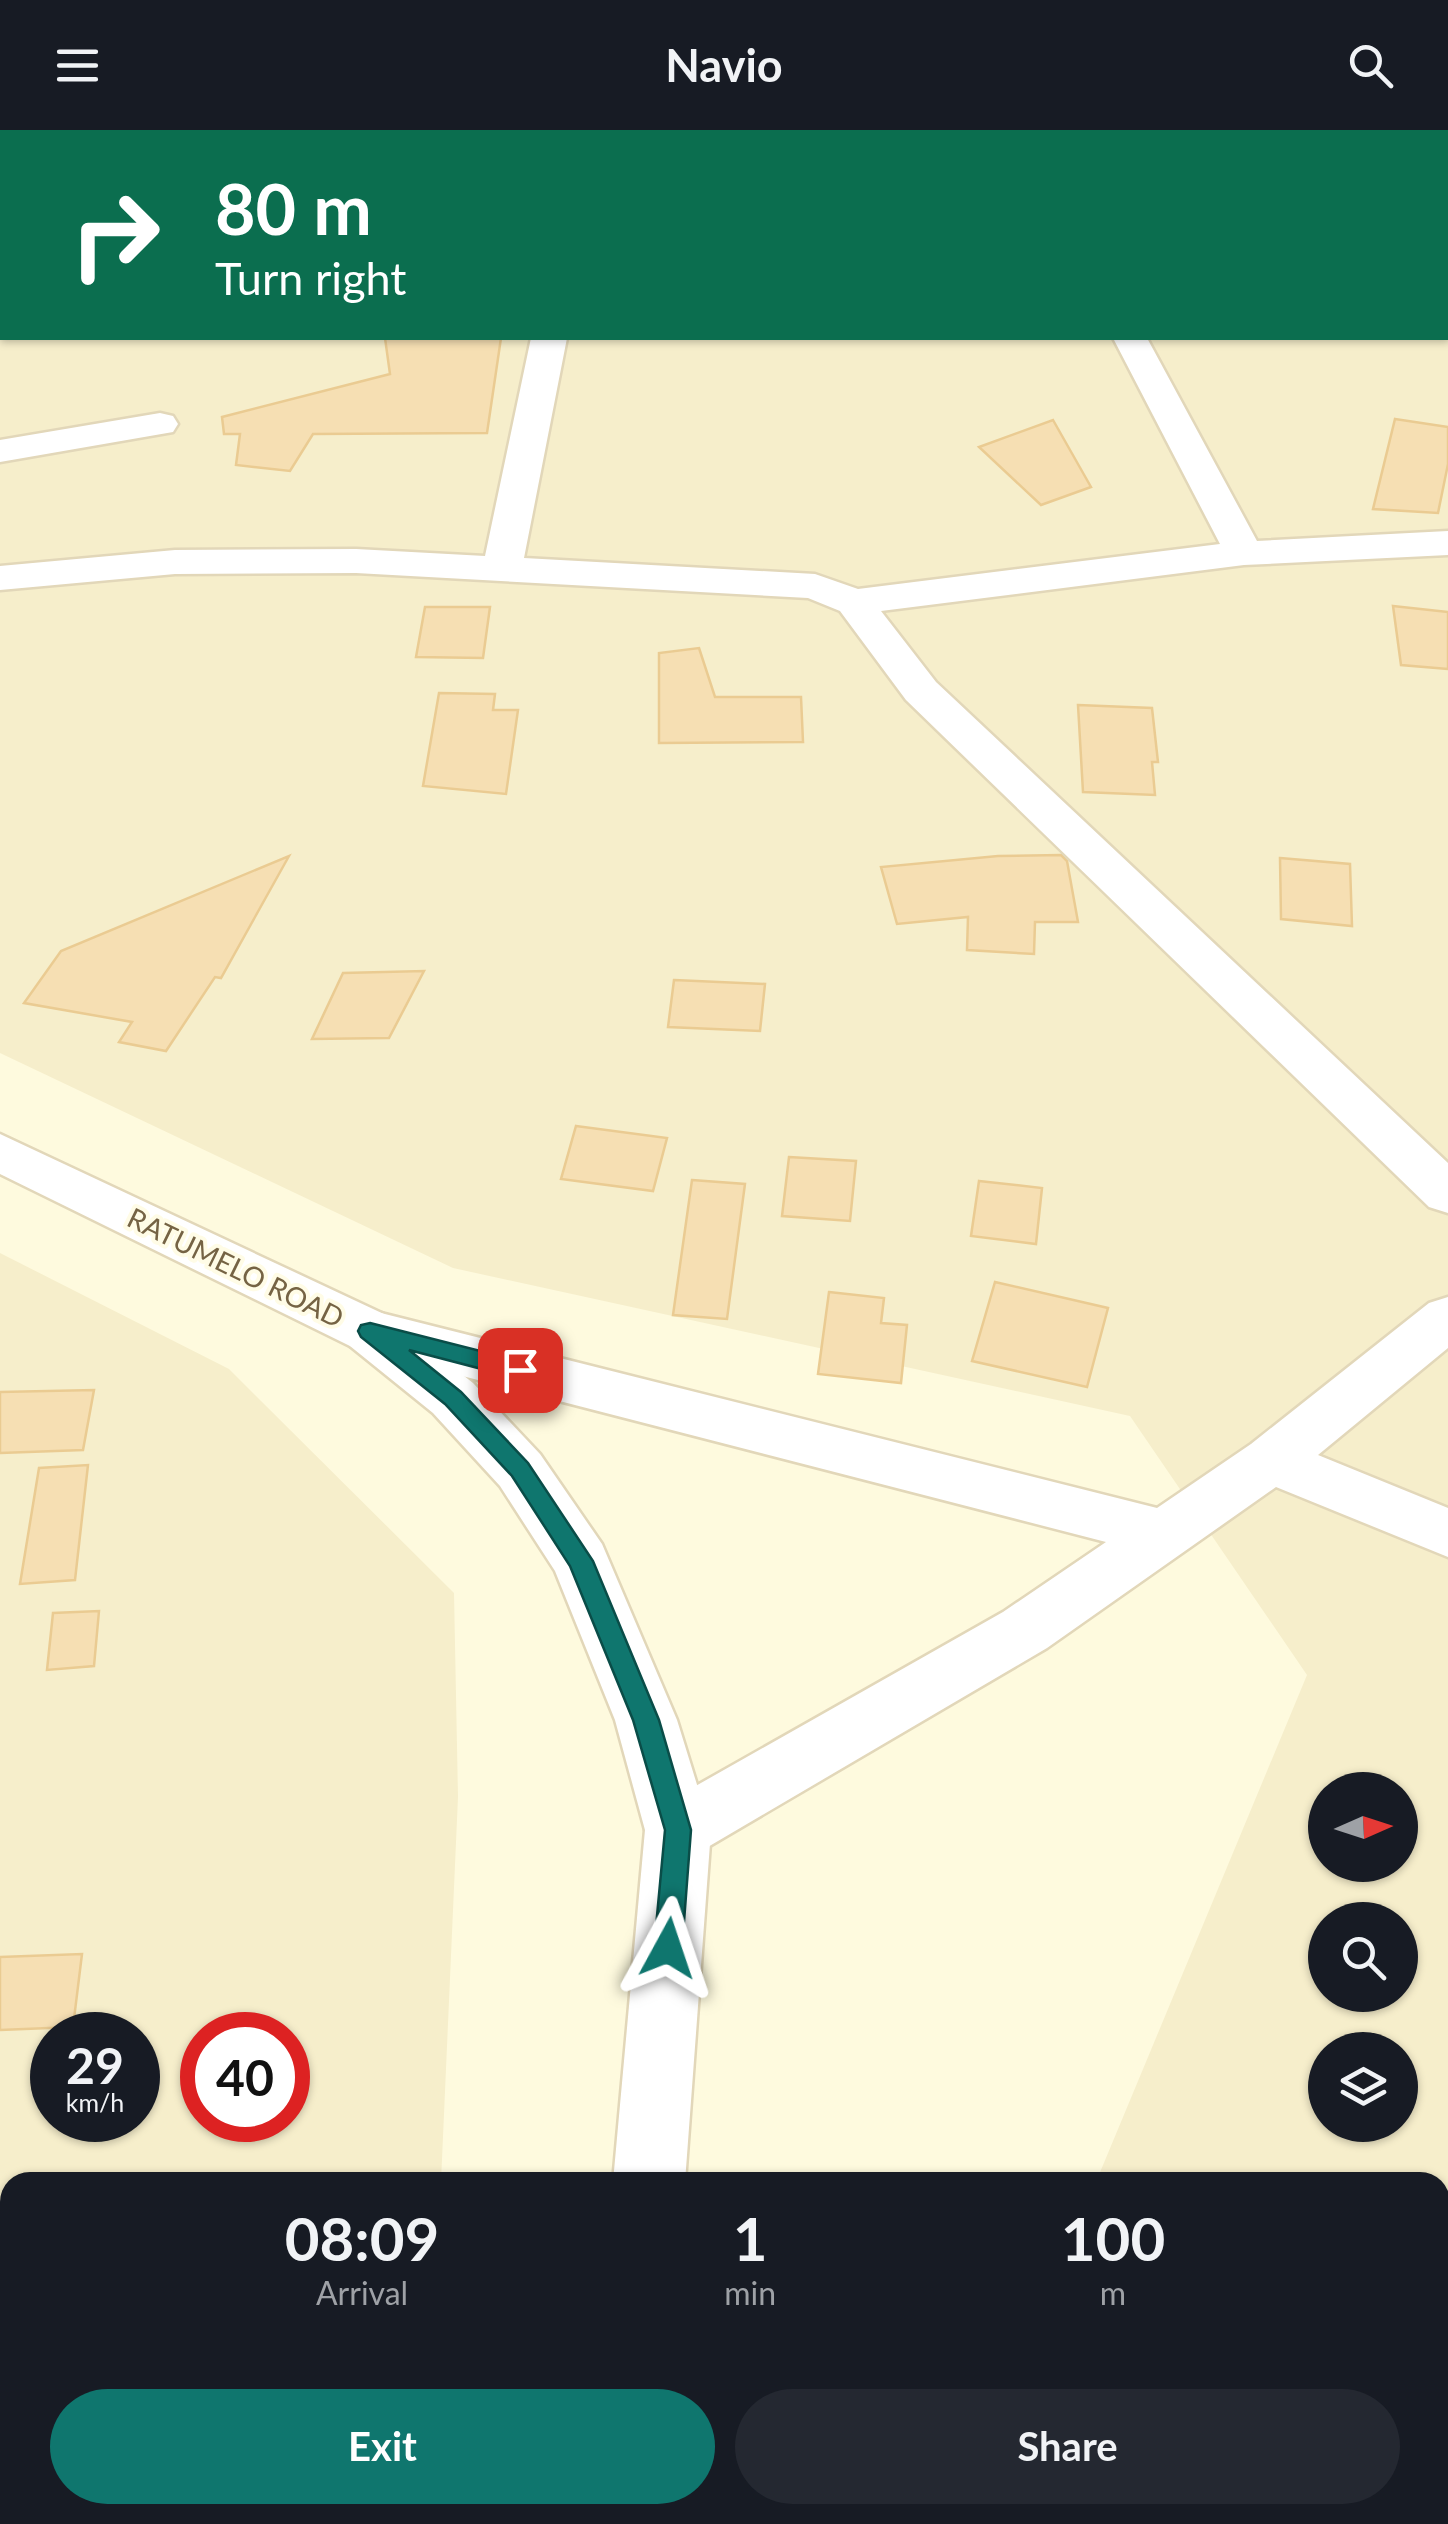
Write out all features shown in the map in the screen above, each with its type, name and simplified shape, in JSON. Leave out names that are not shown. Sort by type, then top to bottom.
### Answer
[{"type":"street","points":[[502,569],[549,340]]},
{"type":"street","points":[[1131,340],[1244,554]]},
{"type":"street","points":[[0,451],[160,424]]},
{"type":"street","points":[[0,578],[175,562],[356,561],[816,586],[854,602],[1244,554],[1448,542]]},
{"type":"street","points":[[854,602],[921,691],[1448,1194]]},
{"type":"street","name":"RATUMELO ROAD","points":[[0,1152],[370,1331],[453,1398],[520,1470],[581,1561],[646,1720],[678,1830],[649,2172]]},
{"type":"street","points":[[678,1830],[1025,1630],[1271,1460],[1446,1322]]},
{"type":"street","points":[[370,1331],[1162,1533]]},
{"type":"street","points":[[1271,1460],[1448,1533]]},
{"type":"shaded area","points":[[0,340],[1448,340],[1448,2172],[1100,2172],[1307,1675],[1130,1416],[453,1268],[0,1053]]},
{"type":"shaded area","points":[[0,1253],[229,1369],[454,1593],[458,1797],[441,2172],[0,2172]]},
{"type":"building","points":[[385,340],[501,340],[487,433],[313,434],[290,471],[236,465],[240,434],[224,434],[222,417],[390,374]]},
{"type":"building","points":[[1395,419],[1448,427],[1448,464],[1438,513],[1373,509]]},
{"type":"building","points":[[1053,420],[1091,487],[1041,505],[979,447]]},
{"type":"building","points":[[1393,606],[1448,612],[1448,669],[1401,665]]},
{"type":"building","points":[[425,607],[490,607],[483,658],[416,657]]},
{"type":"building","points":[[699,648],[715,697],[801,697],[803,742],[659,743],[659,653]]},
{"type":"building","points":[[439,693],[495,694],[493,710],[518,710],[506,794],[423,786]]},
{"type":"building","points":[[1078,705],[1152,708],[1158,762],[1152,762],[1155,795],[1083,792]]},
{"type":"building","points":[[1061,855],[1067,861],[1078,922],[1035,922],[1034,954],[967,950],[968,917],[897,924],[881,867],[998,856]]},
{"type":"building","points":[[289,856],[221,978],[215,977],[166,1051],[119,1042],[132,1022],[24,1003],[61,951]]},
{"type":"building","points":[[1280,858],[1350,864],[1352,926],[1281,919]]},
{"type":"building","points":[[424,971],[389,1038],[312,1039],[343,973]]},
{"type":"building","points":[[674,980],[765,984],[760,1031],[668,1027]]},
{"type":"building","points":[[576,1126],[667,1138],[653,1191],[561,1179]]},
{"type":"building","points":[[789,1157],[856,1161],[850,1221],[782,1216]]},
{"type":"building","points":[[692,1180],[745,1184],[727,1319],[673,1315]]},
{"type":"building","points":[[979,1181],[1042,1188],[1036,1244],[971,1236]]},
{"type":"building","points":[[995,1282],[1108,1308],[1087,1387],[972,1361]]},
{"type":"building","points":[[829,1292],[884,1298],[881,1323],[907,1325],[901,1383],[818,1374]]},
{"type":"building","points":[[94,1390],[83,1450],[0,1453],[0,1392]]},
{"type":"building","points":[[88,1465],[75,1580],[20,1584],[39,1468]]},
{"type":"building","points":[[99,1611],[94,1666],[47,1670],[53,1613]]},
{"type":"building","points":[[82,1954],[75,2012],[30,2012],[30,2029],[0,2030],[0,1957]]},
{"type":"route","points":[[520,1370],[370,1331],[453,1398],[520,1470],[581,1561],[646,1720],[678,1830],[668,1948]]}]
